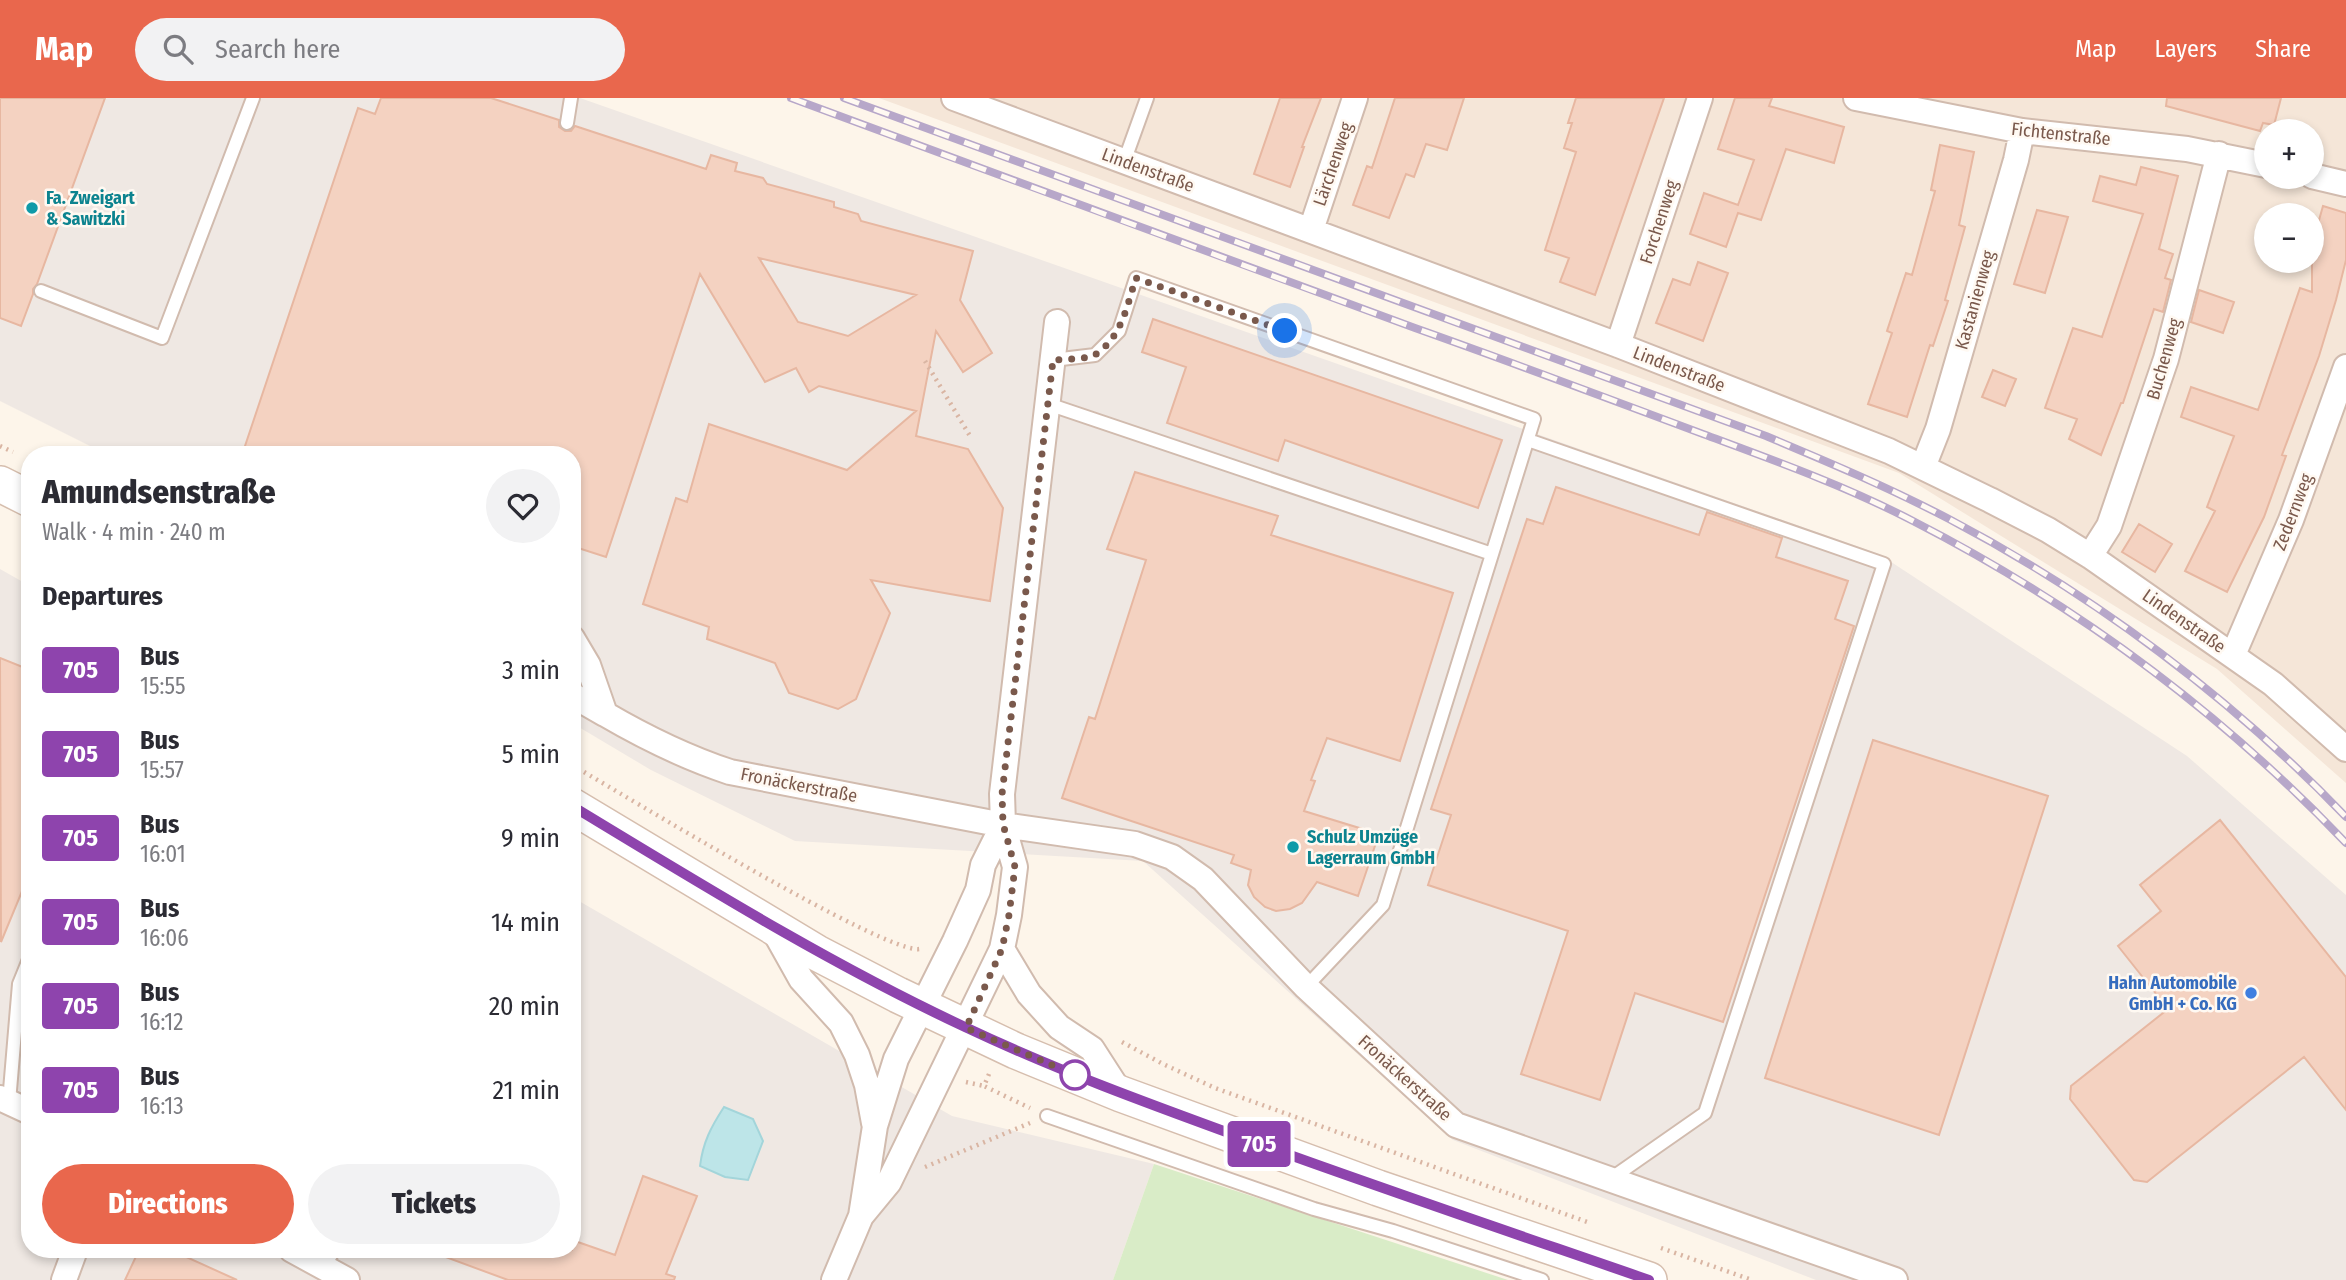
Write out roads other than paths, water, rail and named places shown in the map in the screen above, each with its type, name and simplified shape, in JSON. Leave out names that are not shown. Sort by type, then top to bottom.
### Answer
[{"type":"main road","points":[[0,484],[21,494]]},
{"type":"main road","points":[[581,811],[817,953],[966,1028],[1121,1094],[1378,1188],[1649,1280]]},
{"type":"street","name":"Lindenstraße","points":[[954,98],[1618,345],[1889,451],[2048,530],[2090,556],[2273,684],[2346,749]]},
{"type":"street","name":"Lärchenweg","points":[[1311,230],[1355,98]]},
{"type":"street","name":"Forchenweg","points":[[1618,345],[1700,98]]},
{"type":"street","name":"Fichtenstraße","points":[[1856,98],[2022,131],[2219,154],[2254,162]]},
{"type":"street","name":"Kastanienweg","points":[[1923,467],[1945,403],[2017,160],[2022,131]]},
{"type":"street","name":"Buchenweg","points":[[2090,556],[2109,526],[2166,359],[2219,154]]},
{"type":"street","points":[[2324,179],[2346,184]]},
{"type":"street","points":[[861,1216],[889,1182],[1002,949],[1015,867],[1003,824],[1002,794],[1057,322]]},
{"type":"street","name":"Zedernweg","points":[[2234,655],[2291,520],[2346,367]]},
{"type":"street","points":[[581,652],[589,664],[605,714]]},
{"type":"street","name":"Fronäckerstraße","points":[[581,700],[679,754],[730,772],[1003,824],[1135,844],[1172,857],[1203,879],[1306,988],[1455,1125],[1895,1280]]},
{"type":"street","points":[[834,1280],[861,1216],[874,1126],[896,1059],[978,890],[983,865],[1003,824]]},
{"type":"street","points":[[771,925],[801,979],[841,1023],[857,1055],[867,1085],[874,1126]]},
{"type":"street","points":[[1002,949],[1029,994],[1059,1027],[1091,1049],[1121,1094]]},
{"type":"street","points":[[64,1280],[72,1258]]},
{"type":"street","points":[[329,1258],[347,1280]]},
{"type":"lane","points":[[41,291],[162,338],[253,98]]},
{"type":"lane","points":[[567,123],[571,98]]},
{"type":"lane","points":[[1124,162],[1147,98]]},
{"type":"lane","points":[[1053,360],[1095,355],[1119,331],[1136,278],[1534,419],[1382,905],[1306,988]]},
{"type":"lane","points":[[1048,404],[1492,554]]},
{"type":"lane","points":[[1528,440],[1884,564],[1755,941],[1705,1113],[1609,1180]]},
{"type":"lane","points":[[13,1104],[21,980]]},
{"type":"lane","points":[[1047,1116],[1314,1209],[1393,1231],[1542,1280]]},
{"type":"water","points":[[724,1107],[753,1119],[763,1141],[748,1180],[725,1177],[700,1166],[708,1135]]},
{"type":"railway","points":[[791,98],[1559,380],[1836,485],[1888,508],[1973,553],[2031,588],[2143,664],[2248,749],[2346,843]]},
{"type":"railway","points":[[844,98],[1766,436],[1904,497],[1949,519],[2056,581],[2160,652],[2257,731],[2346,817]]},
{"type":"place","name":"Fa. Zweigart & Sawitzki","points":[[32,208]]},
{"type":"place","name":"Schulz Umzüge Lagerraum GmbH","points":[[1293,847]]},
{"type":"place","name":"Hahn Automobile GmbH + Co. KG","points":[[2251,993]]}]
